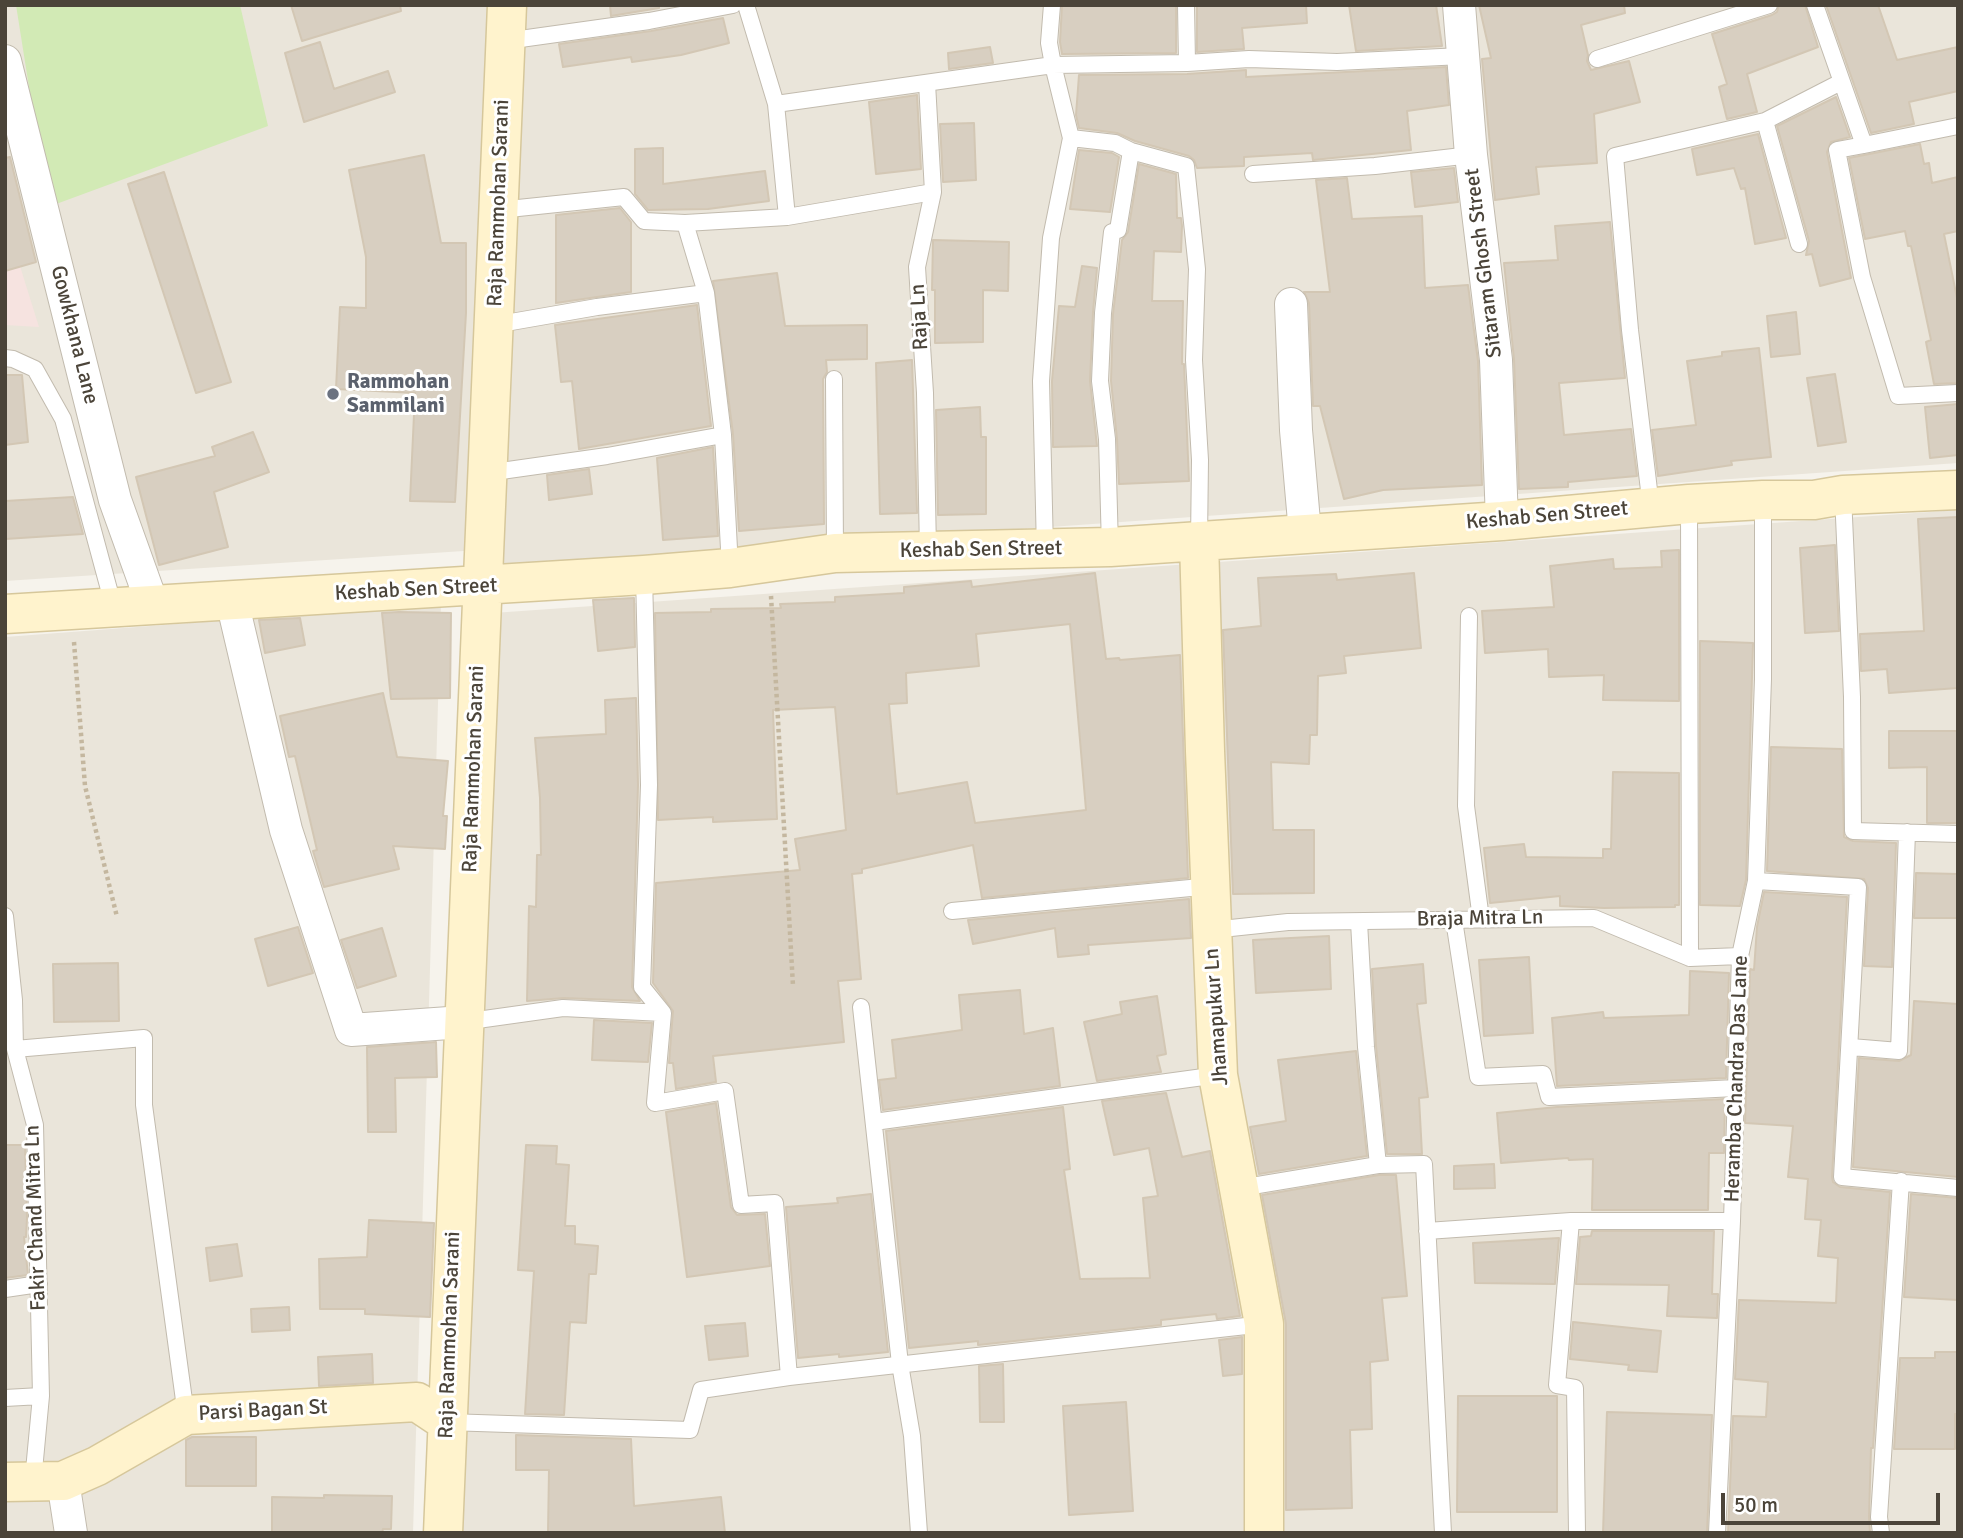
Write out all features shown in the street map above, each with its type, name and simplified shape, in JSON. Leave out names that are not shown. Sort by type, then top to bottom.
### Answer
[{"type":"main road","name":"Raja Rammohan Sarani","points":[[443,1533],[507,23]]},
{"type":"main road","name":"Keshab Sen Street","points":[[5,614],[644,575],[730,568],[835,553],[1110,547],[1503,521],[1689,504],[1814,500],[1843,495],[1958,490]]},
{"type":"main road","name":"Jhamapukur Ln","points":[[1199,541],[1218,1075],[1264,1324],[1264,1533]]},
{"type":"main road","name":"Parsi Bagan St","points":[[34,1481],[97,1465],[186,1415],[417,1402],[447,1422]]},
{"type":"street","name":"Sitaram Ghosh Street","points":[[1459,5],[1471,155],[1496,360],[1503,521]]},
{"type":"street","name":"Gowkhana Lane","points":[[5,61],[115,500],[153,606]]},
{"type":"street","points":[[1291,304],[1296,430],[1305,533]]},
{"type":"street","points":[[232,601],[286,830],[351,1030],[463,1022]]},
{"type":"street","points":[[34,1481],[71,1533]]},
{"type":"lane","points":[[507,23],[649,21],[733,5]]},
{"type":"lane","points":[[746,5],[776,104],[787,217]]},
{"type":"lane","points":[[1045,550],[1041,381],[1051,239],[1071,138],[1049,43],[1052,5]]},
{"type":"lane","points":[[1186,5],[1187,63]]},
{"type":"lane","points":[[1597,59],[1769,5]]},
{"type":"lane","points":[[1815,5],[1864,145]]},
{"type":"lane","points":[[776,104],[1053,65],[1187,63],[1249,59],[1337,62],[1462,55]]},
{"type":"lane","points":[[1651,507],[1630,330],[1615,156],[1765,121],[1841,82]]},
{"type":"lane","name":"Raja Ln","points":[[927,83],[933,191],[917,267],[925,393],[928,552]]},
{"type":"lane","points":[[1765,121],[1799,244]]},
{"type":"lane","points":[[1958,126],[1837,150],[1862,277],[1898,396],[1958,393]]},
{"type":"lane","points":[[1071,138],[1115,143],[1131,151],[1186,166],[1197,269],[1194,360],[1200,460],[1199,541]]},
{"type":"lane","points":[[1110,547],[1107,439],[1100,380],[1103,313],[1112,232],[1118,230],[1131,151]]},
{"type":"lane","points":[[1253,174],[1375,166],[1471,155]]},
{"type":"lane","points":[[499,210],[624,197],[644,221],[685,223],[787,217],[933,191]]},
{"type":"lane","points":[[685,223],[706,293],[723,435],[730,568]]},
{"type":"lane","points":[[494,324],[706,293]]},
{"type":"lane","points":[[5,358],[35,369],[63,419],[114,608]]},
{"type":"lane","points":[[834,379],[835,553]]},
{"type":"lane","points":[[487,473],[607,456],[723,435]]},
{"type":"lane","points":[[1843,495],[1852,697],[1853,831],[1958,834]]},
{"type":"lane","name":"Heramba Chandra Das Lane","points":[[1717,1533],[1732,1221],[1740,956],[1756,881],[1763,679],[1763,500]]},
{"type":"lane","points":[[1689,504],[1690,958]]},
{"type":"lane","points":[[644,575],[649,785],[642,987],[663,1013],[655,1103],[725,1091],[741,1205],[775,1203],[789,1377]]},
{"type":"lane","points":[[1469,616],[1466,806],[1481,919]]},
{"type":"lane","points":[[1851,1047],[1899,1051],[1907,832]]},
{"type":"lane","points":[[1756,881],[1858,887],[1842,1177],[1958,1188]]},
{"type":"lane","points":[[952,911],[1211,886]]},
{"type":"lane","name":"Fakir Chand Mitra Ln","points":[[5,916],[14,1000],[15,1049],[35,1125],[41,1396],[34,1481]]},
{"type":"lane","name":"Braja Mitra Ln","points":[[1212,930],[1288,922],[1594,918],[1690,958],[1740,956]]},
{"type":"lane","points":[[1454,920],[1478,1077],[1543,1073],[1549,1097],[1736,1088]]},
{"type":"lane","points":[[1359,922],[1366,1047],[1378,1165]]},
{"type":"lane","points":[[861,1007],[900,1364],[912,1436],[919,1533]]},
{"type":"lane","points":[[463,1022],[563,1008],[663,1013]]},
{"type":"lane","points":[[15,1049],[144,1038],[144,1105],[186,1415]]},
{"type":"lane","points":[[874,1122],[1218,1075]]},
{"type":"lane","points":[[1240,1188],[1378,1165],[1424,1164],[1443,1533]]},
{"type":"lane","points":[[1881,1533],[1879,1517],[1901,1181]]},
{"type":"lane","points":[[1427,1231],[1571,1220],[1732,1221]]},
{"type":"lane","points":[[1571,1220],[1557,1385],[1575,1388],[1577,1533]]},
{"type":"lane","points":[[5,1289],[39,1284]]},
{"type":"lane","points":[[447,1422],[690,1430],[701,1390],[789,1377],[1264,1324]]},
{"type":"lane","points":[[5,1398],[41,1396]]},
{"type":"path","points":[[769,562],[793,986]]},
{"type":"path","points":[[72,610],[85,786],[117,917]]},
{"type":"shaded area","points":[[5,5],[498,5],[479,550],[5,581]]},
{"type":"shaded area","points":[[526,5],[1958,5],[1958,463],[497,566]]},
{"type":"shaded area","points":[[5,218],[39,327],[5,325]]},
{"type":"shaded area","points":[[1958,510],[1958,1533],[460,1533],[493,613]]},
{"type":"shaded area","points":[[441,604],[413,1533],[5,1533],[5,637]]},
{"type":"green space","points":[[16,5],[240,5],[268,126],[48,207]]},
{"type":"building","points":[[291,5],[400,5],[401,11],[302,41]]},
{"type":"building","points":[[610,5],[659,5],[659,8],[611,16]]},
{"type":"building","points":[[1062,5],[1176,5],[1176,53],[1062,54]]},
{"type":"building","points":[[1197,5],[1306,5],[1307,23],[1242,28],[1244,49],[1197,52]]},
{"type":"building","points":[[1349,5],[1436,5],[1442,46],[1356,51]]},
{"type":"building","points":[[1479,5],[1624,5],[1625,13],[1581,25],[1591,70],[1629,61],[1640,102],[1594,114],[1597,163],[1536,167],[1539,194],[1495,200],[1482,59],[1491,58]]},
{"type":"building","points":[[1779,5],[1805,5],[1818,47],[1747,74],[1757,112],[1727,119],[1719,87],[1727,84],[1712,34],[1772,15],[1777,12]]},
{"type":"building","points":[[1826,5],[1878,5],[1897,60],[1958,47],[1958,91],[1909,102],[1914,124],[1871,133]]},
{"type":"building","points":[[723,18],[729,43],[681,55],[632,62],[631,57],[563,67],[559,44]]},
{"type":"building","points":[[320,42],[334,89],[388,71],[395,92],[304,122],[285,53]]},
{"type":"building","points":[[990,47],[993,63],[949,69],[948,53]]},
{"type":"building","points":[[1446,67],[1449,105],[1407,111],[1411,150],[1313,160],[1312,153],[1244,157],[1244,166],[1197,168],[1189,156],[1135,141],[1117,133],[1079,128],[1076,115],[1079,75],[1187,74],[1246,70],[1246,77]]},
{"type":"building","points":[[917,95],[921,169],[876,174],[869,102]]},
{"type":"building","points":[[1836,97],[1850,137],[1831,142],[1827,152],[1851,278],[1820,286],[1812,254],[1806,255],[1809,241],[1777,126]]},
{"type":"building","points":[[974,123],[976,180],[943,182],[940,124]]},
{"type":"building","points":[[1758,134],[1786,238],[1755,244],[1745,188],[1741,189],[1734,168],[1697,175],[1692,149]]},
{"type":"building","points":[[1920,144],[1924,164],[1929,163],[1932,183],[1958,177],[1958,231],[1944,234],[1958,303],[1958,383],[1934,384],[1926,342],[1931,340],[1911,246],[1908,246],[1905,231],[1865,239],[1849,158]]},
{"type":"building","points":[[663,148],[663,184],[765,171],[769,201],[708,209],[648,210],[635,194],[635,149]]},
{"type":"building","points":[[1079,150],[1112,153],[1119,157],[1110,212],[1070,209]]},
{"type":"building","points":[[424,155],[441,243],[466,243],[466,313],[455,502],[410,501],[415,393],[336,389],[340,307],[366,308],[366,257],[349,170]]},
{"type":"building","points":[[10,157],[36,262],[5,271],[5,158]]},
{"type":"building","points":[[1139,164],[1176,174],[1177,218],[1181,218],[1182,226],[1181,252],[1154,251],[1152,301],[1183,301],[1182,364],[1189,481],[1119,484],[1111,381],[1113,314],[1122,240],[1128,232]]},
{"type":"building","points":[[1454,168],[1458,202],[1415,207],[1411,172]]},
{"type":"building","points":[[164,172],[231,382],[196,393],[128,184]]},
{"type":"building","points":[[1347,178],[1352,219],[1422,216],[1425,288],[1468,285],[1478,361],[1482,485],[1383,490],[1344,499],[1320,406],[1313,406],[1309,303],[1304,292],[1330,292],[1316,180]]},
{"type":"building","points":[[620,208],[631,222],[631,292],[556,303],[556,215]]},
{"type":"building","points":[[1610,222],[1625,378],[1559,383],[1564,435],[1631,429],[1637,476],[1568,482],[1568,487],[1519,489],[1514,359],[1504,263],[1558,260],[1555,226]]},
{"type":"building","points":[[933,240],[1009,242],[1008,291],[983,290],[983,342],[935,343]]},
{"type":"building","points":[[1082,266],[1097,268],[1090,381],[1097,446],[1053,447],[1052,381],[1059,306],[1075,307]]},
{"type":"building","points":[[777,273],[785,326],[867,325],[867,359],[826,360],[827,372],[823,379],[824,524],[739,531],[733,434],[713,281]]},
{"type":"building","points":[[697,305],[711,426],[579,449],[572,381],[561,382],[555,325]]},
{"type":"building","points":[[1796,312],[1800,354],[1771,357],[1767,316]]},
{"type":"building","points":[[1759,348],[1771,457],[1731,461],[1732,465],[1658,476],[1652,430],[1696,425],[1687,361],[1722,356],[1722,352]]},
{"type":"building","points":[[912,360],[917,513],[880,514],[876,363]]},
{"type":"building","points":[[1835,374],[1846,442],[1818,446],[1807,378]]},
{"type":"building","points":[[5,375],[22,375],[28,442],[5,445]]},
{"type":"building","points":[[1958,404],[1958,455],[1930,458],[1925,407]]},
{"type":"building","points":[[980,407],[981,437],[986,437],[986,514],[938,515],[936,410]]},
{"type":"building","points":[[253,432],[269,472],[214,492],[228,547],[159,565],[136,477],[215,456],[212,447]]},
{"type":"building","points":[[713,447],[718,536],[663,540],[657,458]]},
{"type":"building","points":[[589,469],[592,494],[549,500],[547,475]]},
{"type":"building","points":[[73,497],[83,534],[5,539],[5,501]]},
{"type":"building","points":[[1958,517],[1958,688],[1889,693],[1887,669],[1861,671],[1860,634],[1924,631],[1918,519]]},
{"type":"building","points":[[1835,545],[1839,631],[1805,633],[1800,548]]},
{"type":"building","points":[[1679,550],[1679,701],[1603,700],[1604,675],[1549,677],[1548,649],[1485,653],[1482,611],[1554,607],[1550,566],[1613,559],[1614,569],[1662,567],[1661,551]]},
{"type":"building","points":[[1095,573],[1106,659],[1180,655],[1188,878],[982,898],[973,845],[862,869],[862,873],[852,874],[861,979],[838,981],[844,1042],[713,1056],[716,1082],[676,1089],[673,1063],[669,1063],[673,1011],[653,983],[656,883],[800,870],[795,839],[846,830],[835,707],[773,710],[777,819],[713,822],[713,817],[658,820],[655,613],[781,608],[780,604],[835,602],[835,597],[904,593],[904,587],[971,581],[972,587]],"holes":[[[1070,624],[1086,810],[975,823],[967,782],[897,794],[889,704],[907,703],[906,673],[979,666],[976,634]]]},
{"type":"building","points":[[1414,573],[1421,648],[1344,656],[1346,673],[1318,676],[1317,735],[1310,735],[1309,764],[1271,762],[1273,830],[1314,830],[1314,893],[1233,894],[1223,630],[1261,626],[1258,578],[1336,574],[1337,580]]},
{"type":"building","points":[[634,598],[635,647],[598,651],[593,600]]},
{"type":"building","points":[[382,613],[451,613],[450,698],[391,699]]},
{"type":"building","points":[[300,618],[305,645],[265,653],[259,620]]},
{"type":"building","points":[[1700,641],[1753,643],[1746,880],[1740,906],[1700,905]]},
{"type":"building","points":[[383,693],[397,757],[448,761],[443,816],[447,816],[445,849],[393,846],[399,869],[324,887],[313,851],[317,850],[295,756],[289,757],[280,716]]},
{"type":"building","points":[[636,698],[638,785],[632,987],[640,1001],[564,998],[527,1001],[529,906],[536,907],[537,855],[541,855],[535,738],[606,734],[605,700]]},
{"type":"building","points":[[1889,731],[1958,731],[1958,823],[1927,823],[1927,767],[1889,768]]},
{"type":"building","points":[[1771,747],[1842,749],[1844,837],[1853,841],[1896,843],[1892,967],[1864,966],[1868,888],[1864,879],[1767,871]]},
{"type":"building","points":[[1613,772],[1679,773],[1679,905],[1604,908],[1560,906],[1560,896],[1490,903],[1484,848],[1524,844],[1526,857],[1603,858],[1603,849],[1611,849]]},
{"type":"building","points":[[1916,873],[1958,874],[1958,918],[1914,918]]},
{"type":"building","points":[[1764,892],[1847,897],[1832,1177],[1833,1182],[1840,1187],[1890,1192],[1871,1448],[1870,1533],[1728,1533],[1733,1416],[1766,1417],[1768,1382],[1735,1379],[1739,1300],[1836,1303],[1838,1258],[1818,1256],[1821,1220],[1805,1219],[1808,1179],[1788,1177],[1793,1126],[1745,1123],[1750,969],[1754,970],[1757,927]]},
{"type":"building","points":[[1189,899],[1191,938],[1088,945],[1089,954],[1058,957],[1055,928],[973,944],[968,920]]},
{"type":"building","points":[[298,927],[313,973],[268,986],[255,939]]},
{"type":"building","points":[[382,928],[396,976],[357,988],[341,940]]},
{"type":"building","points":[[1329,936],[1331,989],[1256,993],[1253,940]]},
{"type":"building","points":[[1529,957],[1533,1033],[1484,1036],[1479,960]]},
{"type":"building","points":[[118,963],[119,1021],[54,1022],[53,964]]},
{"type":"building","points":[[1423,964],[1426,1003],[1417,1004],[1428,1097],[1419,1098],[1422,1154],[1387,1154],[1376,1046],[1372,969]]},
{"type":"building","points":[[1690,971],[1729,973],[1726,1078],[1557,1086],[1552,1018],[1603,1012],[1604,1018],[1689,1015]]},
{"type":"building","points":[[1020,990],[1024,1034],[1053,1028],[1060,1086],[883,1110],[879,1080],[896,1078],[892,1040],[962,1030],[959,995]]},
{"type":"building","points":[[1157,996],[1166,1054],[1157,1056],[1161,1072],[1097,1081],[1084,1022],[1122,1014],[1120,1002]]},
{"type":"building","points":[[1914,1001],[1958,1004],[1958,1177],[1853,1167],[1859,1058],[1899,1061],[1911,1055]]},
{"type":"building","points":[[594,1020],[652,1023],[648,1062],[592,1060]]},
{"type":"building","points":[[436,1042],[437,1077],[395,1078],[396,1132],[368,1132],[367,1047]]},
{"type":"building","points":[[1356,1051],[1367,1156],[1259,1174],[1250,1127],[1286,1121],[1278,1060]]},
{"type":"building","points":[[1166,1093],[1182,1157],[1210,1151],[1240,1316],[1217,1319],[1216,1314],[1161,1320],[1161,1325],[978,1345],[978,1341],[909,1348],[886,1131],[1063,1107],[1070,1169],[1064,1170],[1080,1279],[1150,1278],[1143,1198],[1158,1196],[1149,1148],[1114,1155],[1102,1101]]},
{"type":"building","points":[[1725,1099],[1724,1153],[1709,1153],[1708,1210],[1592,1210],[1593,1159],[1501,1163],[1497,1113],[1557,1107]]},
{"type":"building","points":[[716,1103],[731,1207],[737,1215],[765,1214],[770,1266],[687,1277],[666,1112]]},
{"type":"building","points":[[5,1145],[25,1145],[27,1218],[24,1237],[28,1275],[5,1278]]},
{"type":"building","points":[[526,1145],[557,1146],[556,1164],[569,1165],[565,1226],[575,1226],[575,1244],[598,1246],[596,1274],[589,1274],[586,1323],[570,1322],[564,1415],[525,1414],[534,1271],[518,1270]]},
{"type":"building","points":[[1494,1164],[1495,1188],[1454,1189],[1454,1166]]},
{"type":"building","points":[[1379,1175],[1396,1175],[1407,1296],[1382,1298],[1388,1360],[1370,1362],[1372,1429],[1350,1430],[1352,1508],[1286,1510],[1286,1324],[1262,1195]]},
{"type":"building","points":[[871,1194],[888,1352],[798,1358],[786,1207],[838,1203],[837,1198]]},
{"type":"building","points":[[1911,1194],[1958,1198],[1958,1300],[1904,1297]]},
{"type":"building","points":[[369,1220],[434,1223],[430,1317],[365,1314],[365,1309],[320,1309],[319,1259],[367,1257]]},
{"type":"building","points":[[1592,1231],[1714,1231],[1712,1294],[1718,1294],[1717,1318],[1667,1316],[1669,1285],[1576,1284],[1580,1237],[1591,1236]]},
{"type":"building","points":[[1559,1238],[1555,1284],[1475,1283],[1473,1243]]},
{"type":"building","points":[[237,1244],[242,1276],[210,1281],[206,1248]]},
{"type":"building","points":[[289,1307],[290,1330],[252,1332],[251,1309]]},
{"type":"building","points":[[1573,1322],[1661,1331],[1657,1372],[1628,1370],[1629,1365],[1570,1359]]},
{"type":"building","points":[[745,1323],[748,1356],[709,1360],[705,1326]]},
{"type":"building","points":[[1242,1337],[1242,1374],[1223,1376],[1219,1340]]},
{"type":"building","points":[[1935,1352],[1958,1352],[1955,1449],[1894,1449],[1900,1358],[1935,1358]]},
{"type":"building","points":[[372,1354],[373,1383],[319,1386],[318,1357]]},
{"type":"building","points":[[1003,1364],[1004,1422],[980,1422],[979,1366]]},
{"type":"building","points":[[1458,1396],[1557,1396],[1557,1512],[1457,1512]]},
{"type":"building","points":[[1126,1402],[1133,1511],[1069,1515],[1063,1406]]},
{"type":"building","points":[[1607,1412],[1712,1415],[1707,1533],[1603,1533]]},
{"type":"building","points":[[516,1435],[631,1439],[634,1506],[721,1497],[725,1533],[548,1533],[549,1470],[516,1470]]},
{"type":"building","points":[[192,1437],[256,1437],[256,1486],[186,1486],[186,1440]]},
{"type":"building","points":[[324,1495],[392,1496],[391,1529],[383,1529],[382,1533],[272,1533],[272,1497],[324,1498]]},
{"type":"place","name":"Rammohan Sammilani","points":[[333,394]]}]
